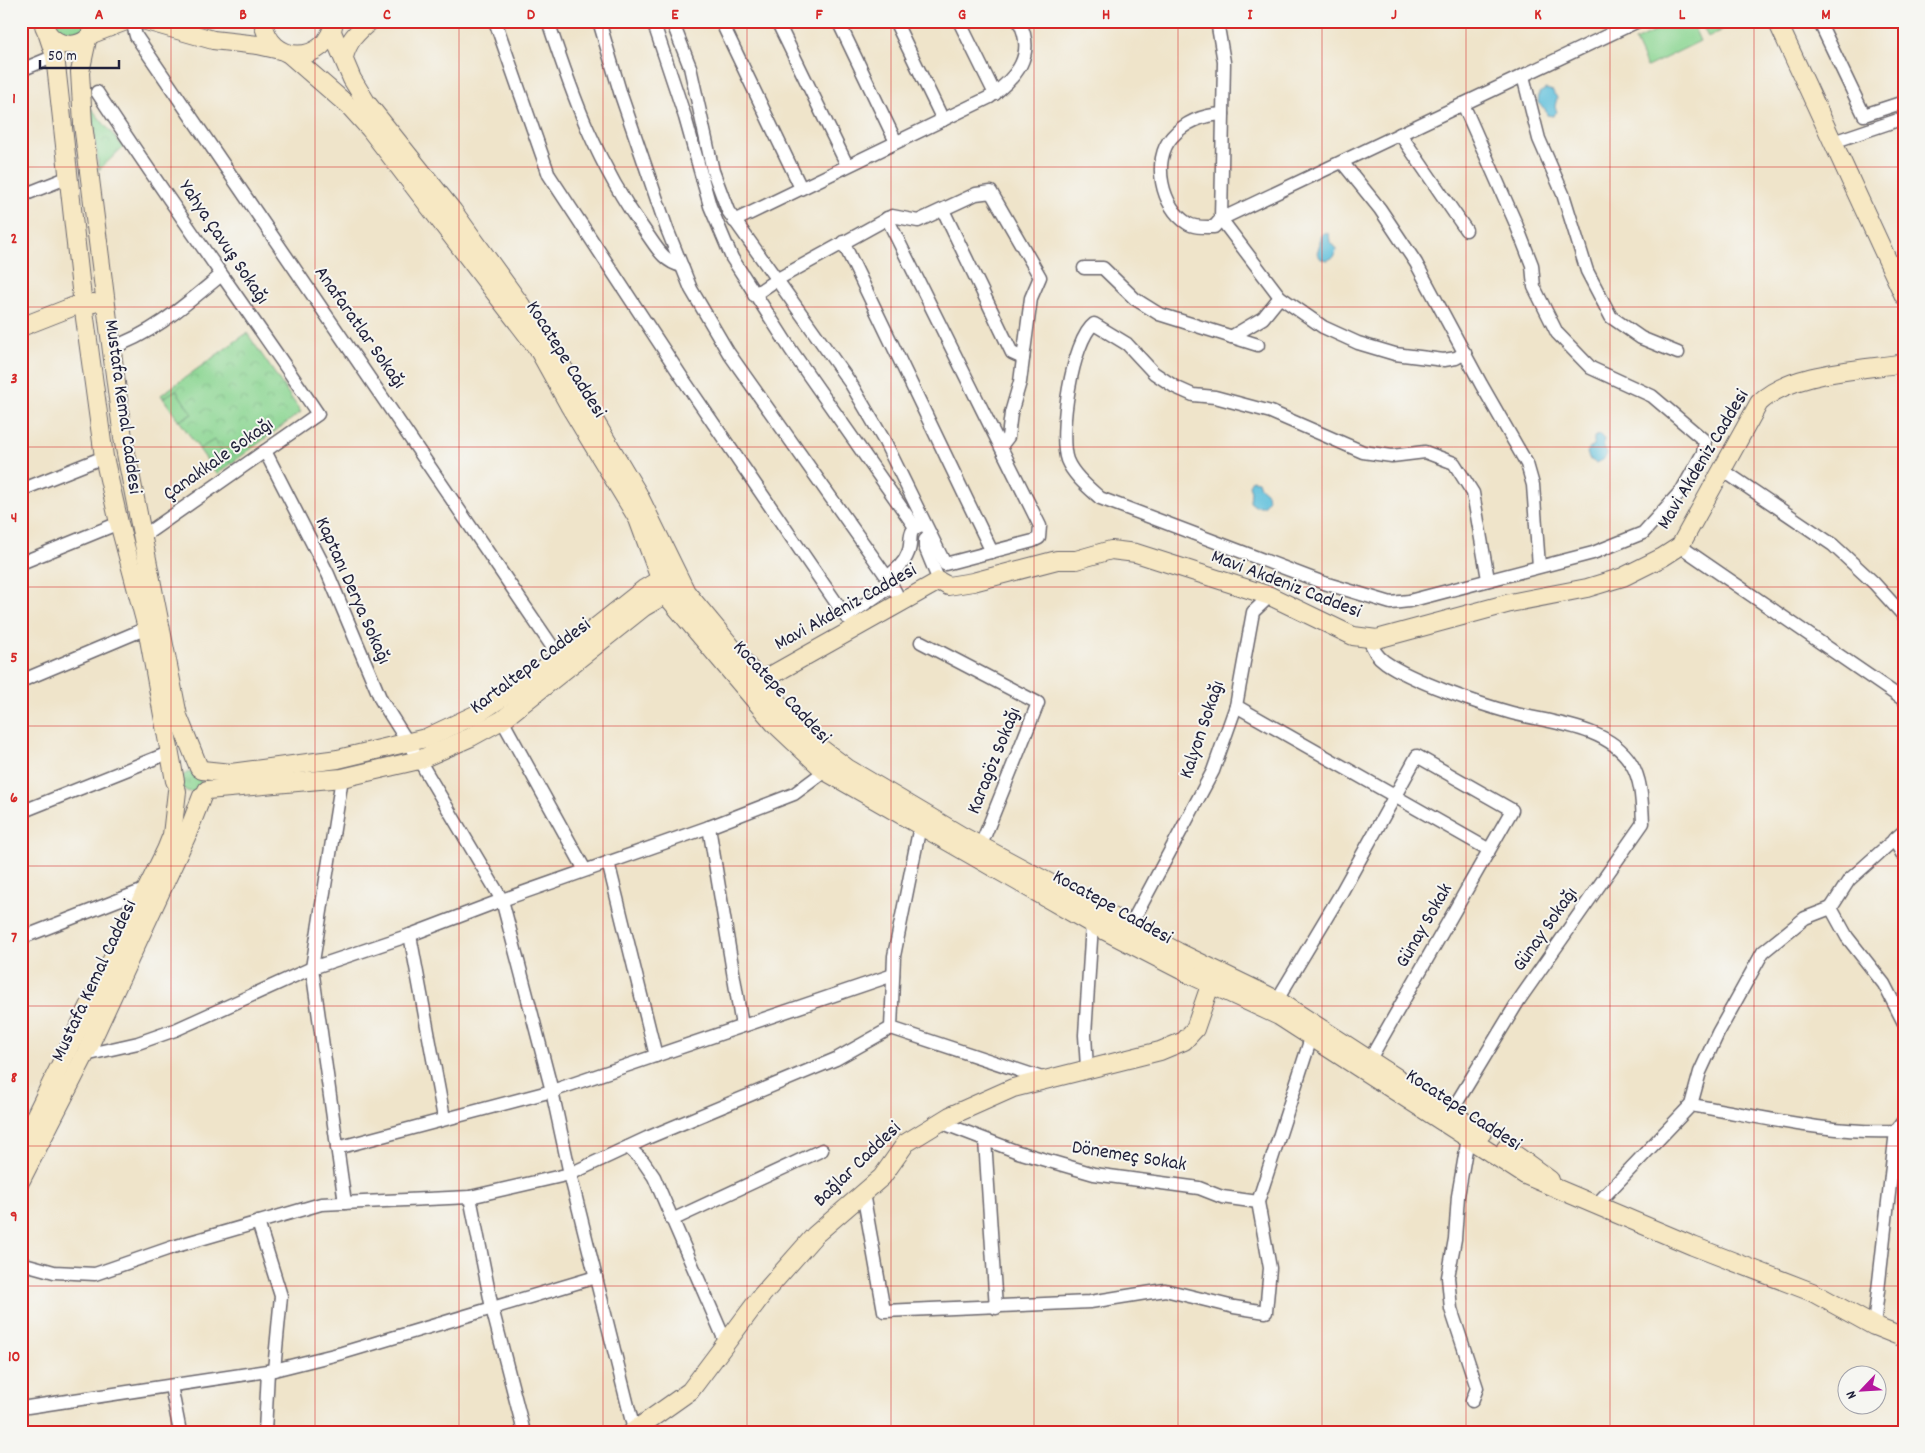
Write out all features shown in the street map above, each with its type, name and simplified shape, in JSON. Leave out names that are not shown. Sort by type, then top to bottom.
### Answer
[{"type":"main road","points":[[43,26],[62,45],[71,46],[92,32],[126,21]]},
{"type":"main road","points":[[146,21],[213,40],[258,45],[285,52],[307,54],[318,49],[333,28],[370,21]]},
{"type":"main road","name":"Kocatepe Caddesi","points":[[263,21],[268,38],[351,108],[370,129],[538,349],[569,405],[638,519],[650,548],[662,588],[756,688],[828,756],[981,845],[1130,926],[1311,1038],[1525,1176],[1562,1190],[1595,1206],[1812,1292],[1874,1326],[1904,1338]]},
{"type":"main road","points":[[344,57],[346,47],[356,32],[370,21]]},
{"type":"main road","points":[[1777,21],[1904,296]]},
{"type":"main road","name":"Mustafa Kemal Caddesi","points":[[21,1145],[149,888],[172,835],[176,786],[147,628],[118,523],[104,457],[55,56],[43,26]]},
{"type":"main road","name":"Kocatepe Caddesi","points":[[333,28],[352,79],[366,102],[453,211],[549,344],[642,500],[682,584],[695,605],[756,688],[789,739],[825,771],[1092,924],[1213,978],[1277,1000],[1533,1166],[1562,1190]]},
{"type":"main road","name":"Mustafa Kemal Caddesi","points":[[92,32],[80,72],[84,124],[106,290],[110,348],[123,438],[178,716],[201,769]]},
{"type":"main road","points":[[21,315],[82,288],[96,287],[106,290],[97,302],[69,308],[21,327]]},
{"type":"main road","name":"Mavi Akdeniz Caddesi","points":[[756,688],[893,588],[939,581],[948,586],[973,582],[1058,560],[1076,560],[1111,550],[1136,553],[1270,596],[1353,636],[1369,638],[1377,638],[1510,603],[1587,588],[1623,577],[1680,546],[1759,403],[1770,392],[1785,384],[1808,379],[1904,363]]},
{"type":"main road","points":[[662,588],[682,584]]},
{"type":"main road","name":"Kartaltepe Caddesi","points":[[201,769],[231,773],[338,759],[426,738],[477,714],[532,678],[628,600],[662,588]]},
{"type":"main road","name":"Kartaltepe Caddesi","points":[[204,793],[342,778],[419,760],[471,737],[502,720],[644,607],[662,588]]},
{"type":"main road","points":[[184,768],[201,769],[208,780],[204,793],[190,800],[176,786],[184,768]]},
{"type":"main road","name":"Mustafa Kemal Caddesi","points":[[21,1180],[85,1055],[186,837],[204,793]]},
{"type":"main road","name":"Bağlar Caddesi","points":[[633,1431],[690,1391],[762,1295],[815,1235],[882,1177],[906,1143],[940,1122],[1013,1088],[1087,1068],[1160,1052],[1184,1041],[1195,1029],[1213,978]]},
{"type":"street","name":"Anafaratlar Sokağı","points":[[132,21],[136,36],[152,60],[558,656]]},
{"type":"street","points":[[495,21],[549,176],[683,379],[846,617],[893,588],[909,551],[911,532],[924,529]]},
{"type":"street","points":[[548,21],[586,130],[621,198],[662,255],[671,263],[682,266]]},
{"type":"street","points":[[600,21],[621,95],[667,229],[691,289],[728,352],[893,588]]},
{"type":"street","points":[[653,21],[685,117],[710,206],[732,258],[754,295],[924,529],[945,564],[1033,541],[1039,538],[1040,526],[887,218]]},
{"type":"street","points":[[672,21],[690,67],[713,171],[728,211],[851,384],[885,442],[924,529],[925,547],[939,581]]},
{"type":"street","points":[[721,21],[801,188]]},
{"type":"street","points":[[777,21],[847,166]]},
{"type":"street","points":[[838,21],[896,142]]},
{"type":"street","points":[[895,21],[943,120]]},
{"type":"street","points":[[959,21],[995,94]]},
{"type":"street","points":[[734,221],[995,94],[1018,72],[1024,57],[1025,42],[1019,21]]},
{"type":"street","points":[[1217,21],[1224,62],[1221,219],[1280,297],[1323,327],[1358,343],[1395,354],[1444,360],[1456,358],[1465,353]]},
{"type":"street","points":[[1223,114],[1204,115],[1187,124],[1170,138],[1163,155],[1162,176],[1164,194],[1172,210],[1188,224],[1214,227],[1221,219],[1638,21]]},
{"type":"street","points":[[1819,21],[1864,115],[1904,102]]},
{"type":"street","points":[[21,70],[55,56]]},
{"type":"street","points":[[1523,76],[1539,139],[1563,194],[1587,271],[1611,317],[1641,338],[1678,352]]},
{"type":"street","name":"Yahya Çavuş Sokağı","points":[[97,92],[220,276],[268,340],[318,414]]},
{"type":"street","points":[[1463,104],[1520,232],[1532,265],[1534,287],[1557,333],[1591,368],[1652,396],[1706,441],[1703,453],[1682,490],[1643,533],[1593,553],[1409,601],[1391,603],[1324,583],[1100,498],[1085,484],[1068,462],[1064,439],[1076,361],[1087,330],[1094,324],[1127,344],[1154,373],[1174,387],[1193,395],[1215,396],[1271,412],[1363,452],[1392,456],[1425,452],[1454,463],[1473,493],[1488,579]]},
{"type":"street","points":[[1833,142],[1904,118]]},
{"type":"street","points":[[1400,134],[1466,230]]},
{"type":"street","points":[[1342,162],[1380,209],[1416,263],[1527,464],[1533,485],[1539,566]]},
{"type":"street","points":[[21,196],[69,176]]},
{"type":"street","points":[[754,295],[776,280],[887,218],[898,216],[918,221],[976,194],[991,192],[1040,277],[1031,298],[1020,382],[1011,413],[1008,437],[1001,446]]},
{"type":"street","points":[[943,210],[1012,353],[1023,358]]},
{"type":"street","points":[[843,242],[992,552]]},
{"type":"street","points":[[1084,268],[1103,268],[1130,294],[1159,314],[1258,345]]},
{"type":"street","points":[[110,348],[147,332],[176,313],[220,276]]},
{"type":"street","points":[[1231,337],[1263,318],[1280,297]]},
{"type":"street","name":"Çanakkale Sokağı","points":[[142,537],[318,414]]},
{"type":"street","name":"Kaptanı Derya Sokağı","points":[[265,451],[328,574],[380,700],[409,743],[502,900],[552,1091],[570,1174],[633,1431]]},
{"type":"street","points":[[21,490],[104,457]]},
{"type":"street","points":[[1722,470],[1833,545],[1874,583],[1904,616]]},
{"type":"street","points":[[21,563],[118,523]]},
{"type":"street","points":[[1680,546],[1904,700]]},
{"type":"street","name":"Kalyon Sokağı","points":[[1130,926],[1213,771],[1236,706],[1253,612],[1270,596]]},
{"type":"street","points":[[21,682],[147,628]]},
{"type":"street","name":"Günay Sokağı","points":[[1369,638],[1372,649],[1385,662],[1424,681],[1509,712],[1594,734],[1613,743],[1632,764],[1641,793],[1642,822],[1519,1000],[1451,1112]]},
{"type":"street","name":"Karagöz Sokağı","points":[[921,642],[1038,703],[981,845]]},
{"type":"street","points":[[1236,706],[1486,848],[1488,853]]},
{"type":"street","points":[[502,720],[585,870]]},
{"type":"street","points":[[21,812],[171,752]]},
{"type":"street","name":"Günay Sokak","points":[[1370,1060],[1512,810],[1418,756],[1395,796]]},
{"type":"street","points":[[85,1055],[138,1043],[175,1030],[312,968],[410,935],[585,870],[709,828],[794,794],[825,771]]},
{"type":"street","points":[[342,778],[312,968],[345,1203]]},
{"type":"street","points":[[1277,1000],[1340,895],[1395,796]]},
{"type":"street","points":[[892,1028],[894,956],[920,826]]},
{"type":"street","points":[[709,828],[742,1026]]},
{"type":"street","points":[[1595,1206],[1691,1105],[1700,1072],[1718,1033],[1764,952],[1805,918],[1832,908],[1849,880],[1899,835],[1904,857]]},
{"type":"street","points":[[608,862],[656,1056]]},
{"type":"street","points":[[21,938],[149,888]]},
{"type":"street","points":[[1832,908],[1847,937],[1884,984],[1904,1023]]},
{"type":"street","points":[[1087,1068],[1085,1035],[1092,924]]},
{"type":"street","points":[[410,935],[444,1118]]},
{"type":"street","points":[[337,1148],[444,1118],[552,1091],[893,975]]},
{"type":"street","points":[[21,1263],[54,1272],[95,1274],[321,1204],[470,1197],[570,1174],[628,1147],[836,1059],[892,1028],[1045,1079]]},
{"type":"street","points":[[863,1193],[884,1311],[996,1308],[1090,1302],[1165,1290],[1234,1307],[1266,1312],[1270,1268],[1258,1202],[1311,1038]]},
{"type":"street","points":[[1691,1105],[1779,1122],[1874,1132],[1896,1130]]},
{"type":"street","points":[[1874,1326],[1896,1130],[1904,1120]]},
{"type":"street","name":"Dönemeç Sokak","points":[[940,1122],[1018,1152],[1094,1174],[1199,1188],[1222,1197],[1258,1202]]},
{"type":"street","points":[[1468,1138],[1458,1196],[1455,1239],[1448,1277],[1451,1309],[1477,1388],[1472,1401]]},
{"type":"street","points":[[985,1140],[996,1308]]},
{"type":"street","points":[[628,1147],[644,1161],[654,1177],[726,1343]]},
{"type":"street","points":[[672,1220],[822,1150]]},
{"type":"street","points":[[470,1197],[492,1308],[524,1432]]},
{"type":"street","points":[[258,1222],[281,1296],[265,1432]]},
{"type":"street","points":[[21,1408],[271,1371],[342,1353],[596,1277]]},
{"type":"street","points":[[171,1386],[180,1432]]},
{"type":"green space","points":[[55,21],[89,21],[82,32],[72,36],[63,35]]},
{"type":"green space","points":[[1676,21],[1691,21],[1700,41],[1647,67],[1635,41]]},
{"type":"green space","points":[[1700,21],[1740,21],[1708,37]]},
{"type":"green space","points":[[91,108],[123,147],[99,170]]},
{"type":"green space","points":[[247,333],[301,412],[217,474],[161,395]]},
{"type":"green space","points":[[176,390],[192,414],[179,421],[163,398]]},
{"type":"green space","points":[[214,440],[231,464],[217,474],[199,449]]},
{"type":"green space","points":[[187,772],[195,772],[201,778],[201,786],[195,792],[187,792],[181,786],[181,778]]},
{"type":"water","points":[[1546,89],[1553,91],[1557,98],[1555,106],[1557,112],[1553,116],[1547,115],[1545,109],[1538,103],[1539,93]]},
{"type":"water","points":[[1323,233],[1329,234],[1330,242],[1336,249],[1335,256],[1328,260],[1321,259],[1317,253],[1320,237]]},
{"type":"water","points":[[1600,435],[1604,439],[1603,445],[1607,454],[1603,460],[1596,463],[1589,459],[1587,452],[1594,444],[1594,437]]},
{"type":"water","points":[[1252,480],[1258,481],[1260,487],[1267,493],[1268,500],[1263,506],[1255,506],[1250,502],[1251,491],[1249,485]]}]
